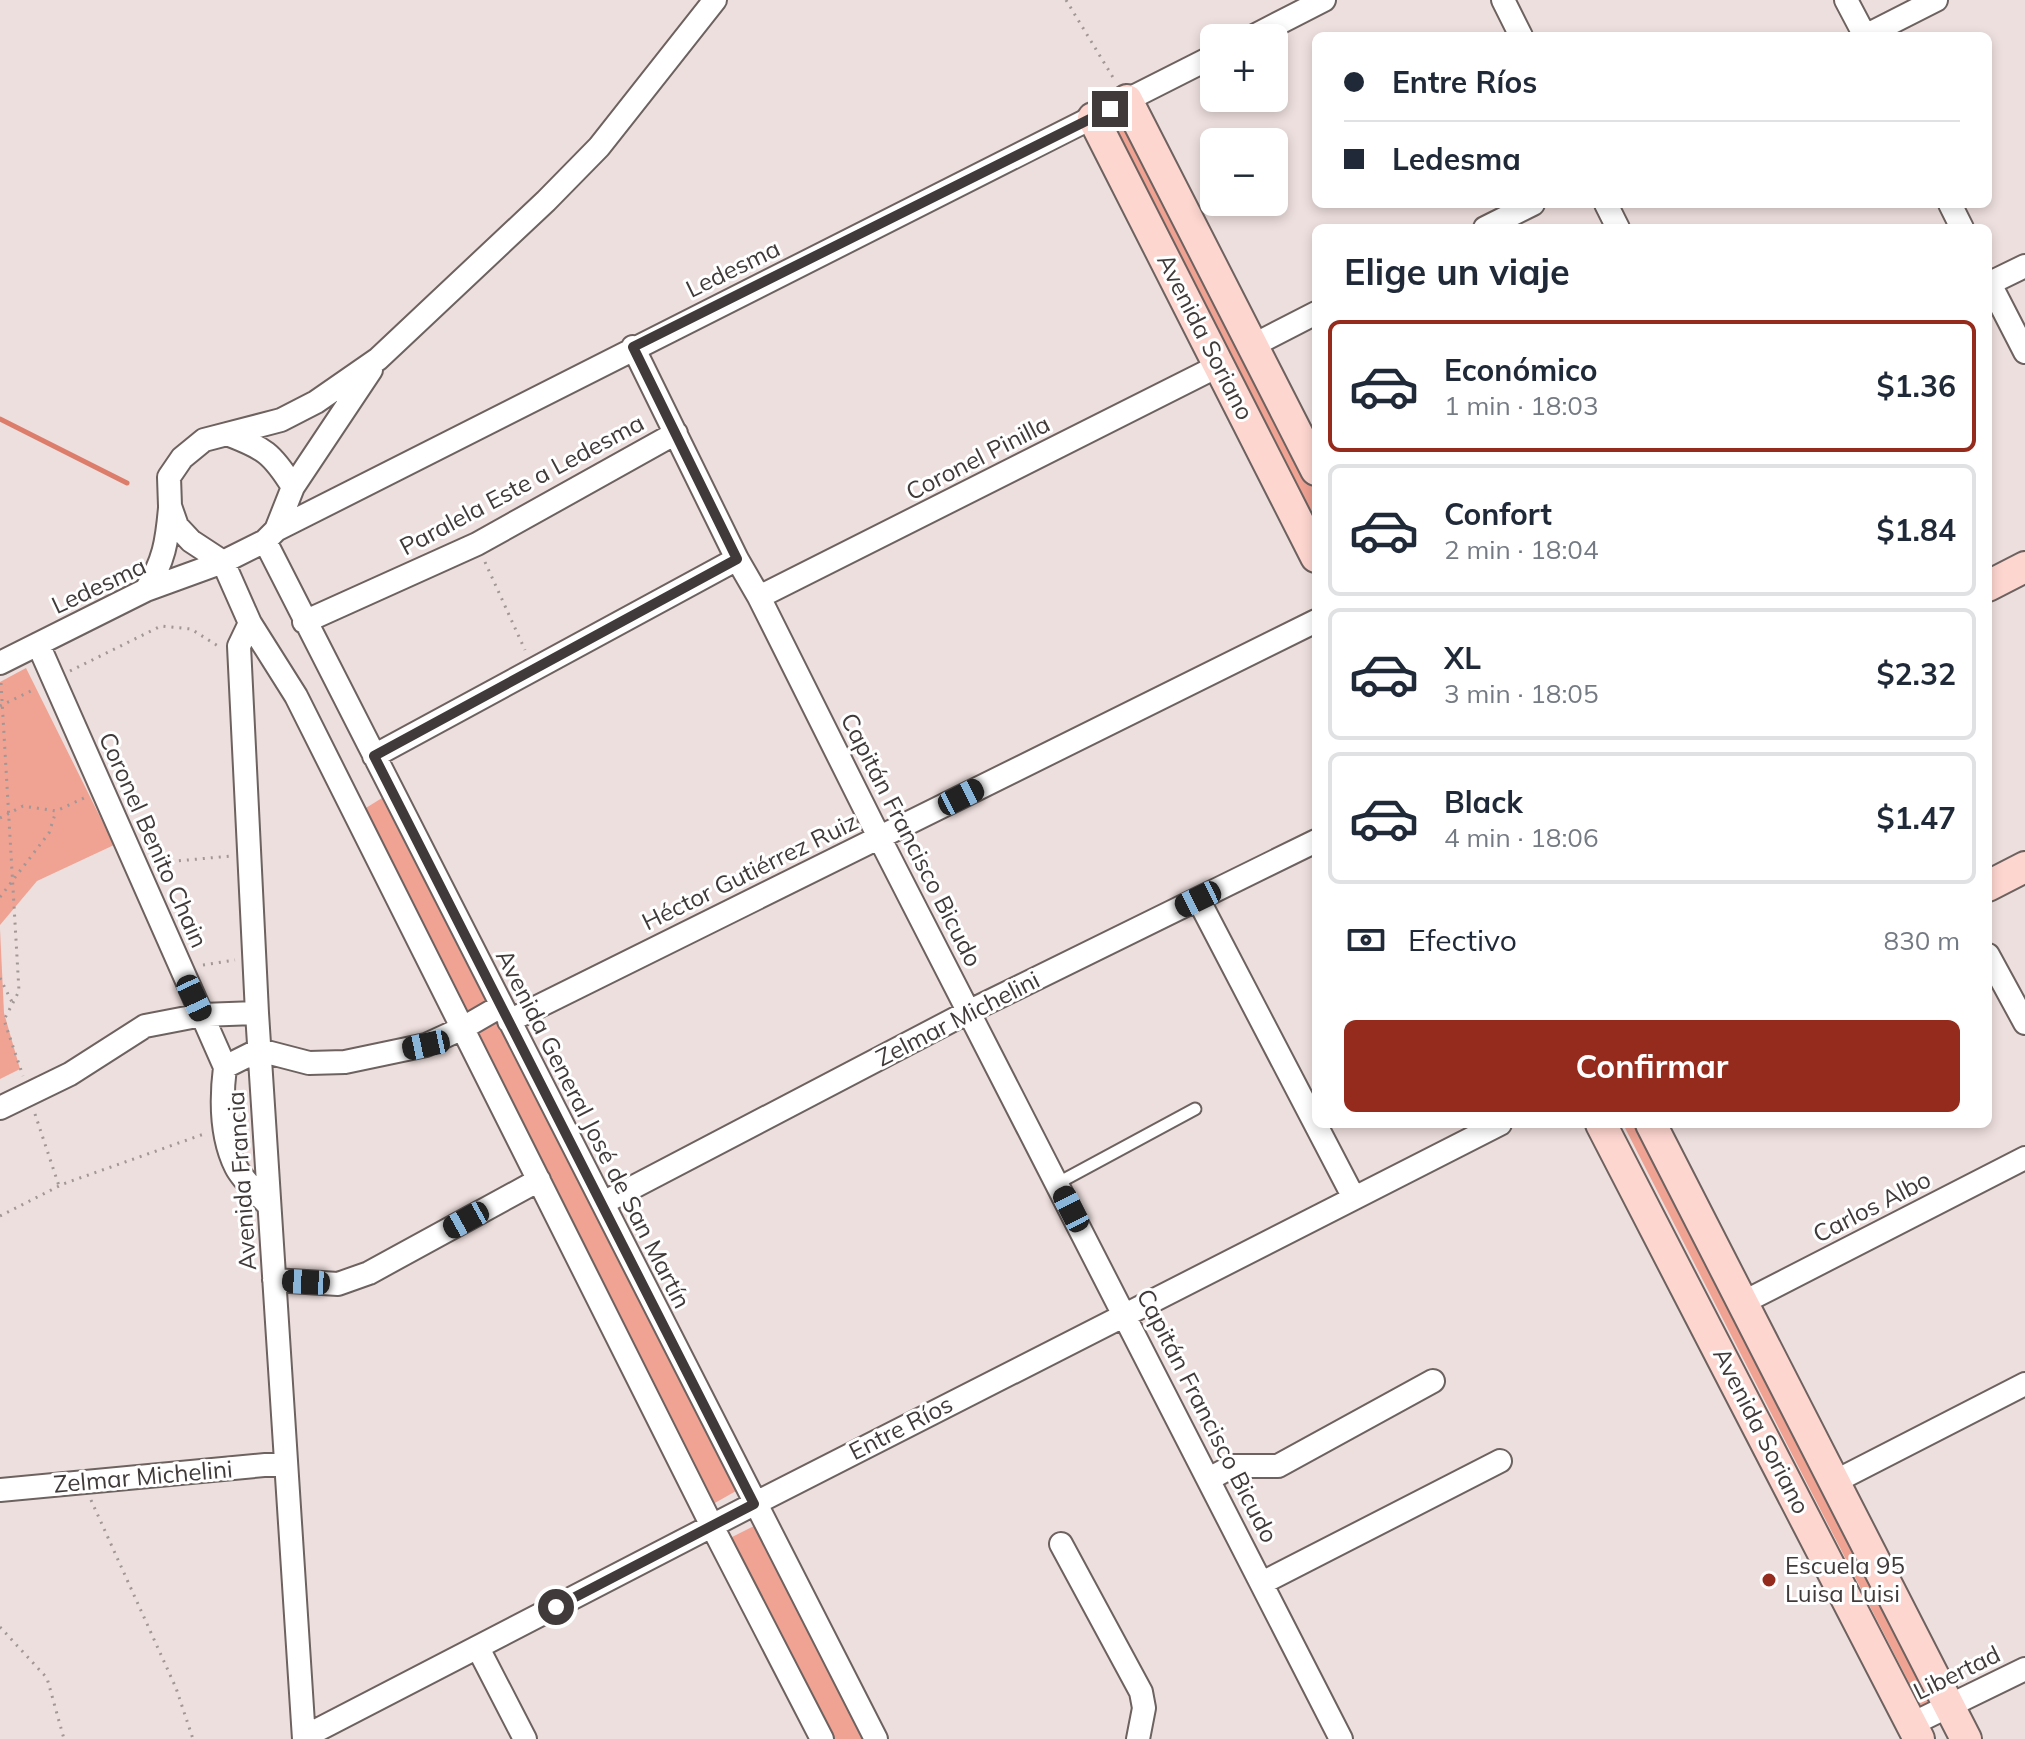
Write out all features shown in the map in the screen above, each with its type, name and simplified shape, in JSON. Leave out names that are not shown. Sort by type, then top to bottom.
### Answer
[{"type":"street","points":[[146,590],[160,567],[167,537],[169,477],[182,458],[204,440],[281,420],[316,402],[378,359],[599,147],[715,0]]},
{"type":"street","points":[[1277,24],[1324,0]]},
{"type":"street","points":[[1503,0],[1519,32]]},
{"type":"street","points":[[1846,0],[1863,32]]},
{"type":"street","points":[[1873,32],[1936,0]]},
{"type":"street","name":"Ledesma","points":[[271,536],[334,500],[633,347],[1200,63]]},
{"type":"street","name":"Avenida Soriano","points":[[1127,100],[1312,462]]},
{"type":"street","name":"Avenida Soriano","points":[[1093,118],[1312,549]]},
{"type":"street","points":[[1493,224],[1525,208]]},
{"type":"street","points":[[1992,280],[2025,266]]},
{"type":"street","points":[[1992,290],[2025,352]]},
{"type":"street","points":[[1252,346],[1312,315]]},
{"type":"street","name":"Capitán Francisco Bicudo","points":[[633,347],[737,559],[1341,1739]]},
{"type":"street","points":[[223,562],[271,536],[298,479],[378,359]]},
{"type":"street","name":"Coronel Pinilla","points":[[759,597],[1220,365]]},
{"type":"street","name":"Paralela Este a Ledesma","points":[[304,622],[477,544],[676,433]]},
{"type":"street","points":[[227,434],[260,446],[298,479],[334,500]]},
{"type":"street","points":[[170,506],[177,526],[191,541],[223,562],[250,623],[296,696],[822,1739]]},
{"type":"street","name":"Avenida General José de San Martín","points":[[271,536],[304,622],[876,1739]]},
{"type":"street","points":[[374,756],[737,559]]},
{"type":"street","name":"Ledesma","points":[[0,663],[146,590],[223,562]]},
{"type":"street","points":[[1992,584],[2025,567]]},
{"type":"street","name":"Avenida Francia","points":[[250,623],[239,646],[259,1050],[304,1738]]},
{"type":"street","name":"Héctor Gutiérrez Ruiz","points":[[259,1050],[309,1063],[345,1062],[426,1045],[505,1014],[879,837],[1312,623]]},
{"type":"street","name":"Coronel Benito Chain","points":[[38,644],[225,1067]]},
{"type":"street","name":"Zelmar Michelini","points":[[603,1203],[970,1011],[1312,843]]},
{"type":"street","points":[[1992,884],[2025,867]]},
{"type":"street","points":[[1198,899],[1312,1118]]},
{"type":"street","points":[[1992,962],[2025,1023]]},
{"type":"street","points":[[0,1108],[70,1074],[145,1026],[202,1015],[257,1013]]},
{"type":"street","points":[[259,1050],[225,1067],[221,1098],[237,1168],[269,1206]]},
{"type":"street","points":[[1317,1128],[1354,1198]]},
{"type":"street","name":"Entre Ríos","points":[[304,1738],[754,1504],[1492,1128]]},
{"type":"street","name":"Avenida Soriano","points":[[1603,1128],[1916,1731]]},
{"type":"street","name":"Avenida Soriano","points":[[1653,1128],[1966,1739]]},
{"type":"street","name":"Carlos Albo","points":[[1742,1303],[2025,1158]]},
{"type":"street","points":[[274,1280],[338,1284],[369,1273],[539,1180]]},
{"type":"street","points":[[1209,1479],[1233,1466],[1278,1466],[1433,1381]]},
{"type":"street","points":[[1834,1482],[2025,1384]]},
{"type":"street","points":[[1262,1583],[1500,1461]]},
{"type":"street","name":"Zelmar Michelini","points":[[0,1490],[286,1463]]},
{"type":"street","points":[[1061,1544],[1141,1692],[1144,1708],[1138,1739]]},
{"type":"street","points":[[478,1648],[525,1739]]},
{"type":"street","name":"Libertad","points":[[1916,1731],[1949,1705],[2025,1669]]},
{"type":"lane","points":[[1058,1183],[1195,1109]]},
{"type":"path","points":[[1066,0],[1127,100]]},
{"type":"path","points":[[477,544],[534,669]]},
{"type":"path","points":[[1,706],[161,626],[191,629],[218,645]]},
{"type":"path","points":[[0,663],[19,991],[4,1020],[59,1186]]},
{"type":"path","points":[[0,818],[23,806],[56,811],[102,789]]},
{"type":"path","points":[[0,897],[49,833],[56,811]]},
{"type":"path","points":[[136,865],[235,855]]},
{"type":"path","points":[[181,968],[243,959]]},
{"type":"path","points":[[0,978],[13,1004]]},
{"type":"path","points":[[0,1216],[59,1186],[206,1133],[227,1134]]},
{"type":"path","points":[[83,1482],[176,1688],[193,1739]]},
{"type":"path","points":[[0,1627],[47,1678],[64,1739]]},
{"type":"shaded area","points":[[1126,119],[1312,482],[1312,516],[1112,126]]},
{"type":"shaded area","points":[[26,668],[114,845],[37,881],[0,925],[0,682]]},
{"type":"shaded area","points":[[382,798],[736,1491],[713,1504],[361,811]]},
{"type":"shaded area","points":[[0,929],[4,1013],[20,1069],[0,1079]]},
{"type":"shaded area","points":[[1625,1128],[1643,1128],[1936,1698],[1921,1706]]},
{"type":"shaded area","points":[[754,1526],[862,1739],[833,1739],[730,1538]]},
{"type":"waterway","points":[[0,419],[127,483]]},
{"type":"place","name":"Escuela 95 Luisa Luisi","points":[[1769,1580]]},
{"type":"route","points":[[556,1607],[754,1504],[374,756],[737,559],[633,347],[1110,109]]}]
